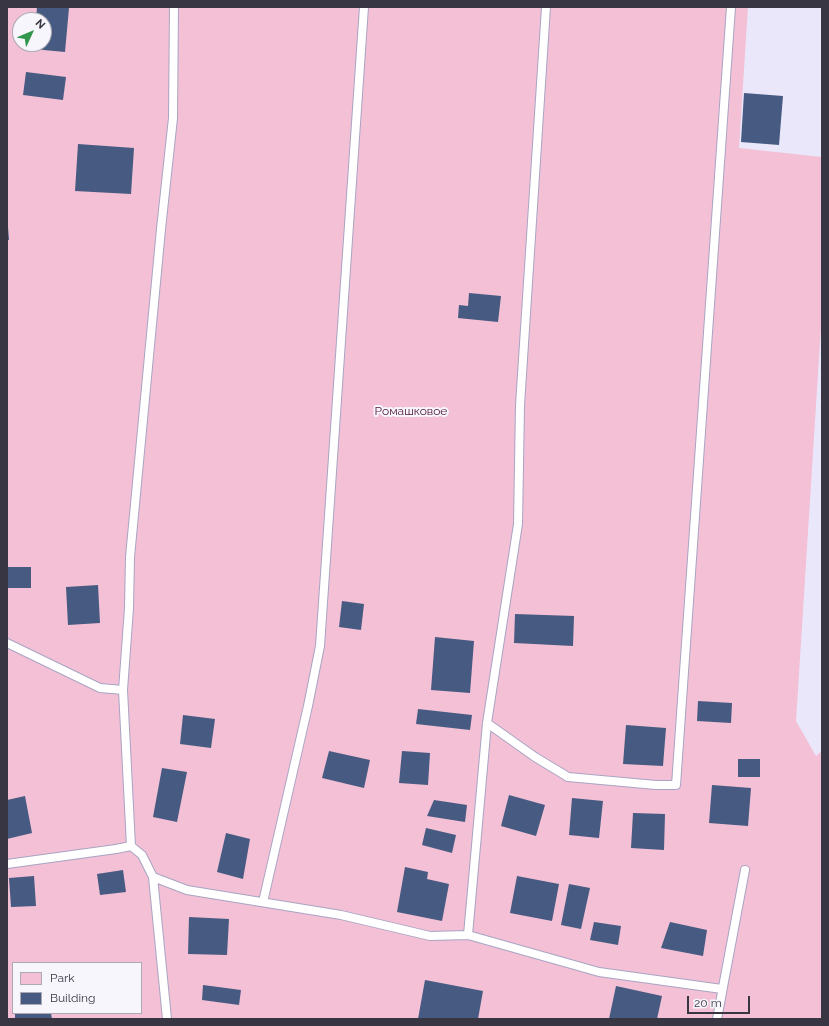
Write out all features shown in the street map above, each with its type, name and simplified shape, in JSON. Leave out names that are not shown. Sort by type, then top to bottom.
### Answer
[{"type":"lane","points":[[167,1019],[152,877],[142,855],[131,846],[123,690],[129,608],[130,557],[160,237],[173,118],[174,7]]},
{"type":"lane","points":[[263,902],[308,706],[320,646],[364,7]]},
{"type":"lane","points":[[468,935],[487,723],[518,524],[520,405],[546,7]]},
{"type":"lane","points":[[487,723],[535,757],[568,777],[656,785],[676,785],[731,7]]},
{"type":"lane","points":[[7,643],[100,688],[123,690]]},
{"type":"lane","points":[[7,864],[131,846]]},
{"type":"lane","points":[[717,1019],[745,870]]},
{"type":"lane","points":[[152,877],[187,890],[341,915],[430,936],[468,935],[599,972],[722,989]]},
{"type":"green space","name":"Ромашковое","points":[[7,7],[748,7],[739,148],[822,157],[822,311],[796,721],[816,756],[822,751],[822,1019],[7,1019]]},
{"type":"building","points":[[37,7],[69,8],[65,52],[52,51],[52,12],[37,12]]},
{"type":"building","points":[[26,72],[66,77],[63,100],[23,95]]},
{"type":"building","points":[[744,93],[783,96],[779,145],[741,142]]},
{"type":"building","points":[[78,144],[134,148],[131,194],[75,191]]},
{"type":"building","points":[[8,227],[9,240],[7,240]]},
{"type":"building","points":[[469,293],[501,296],[498,322],[458,318],[459,305],[468,306]]},
{"type":"building","points":[[7,567],[31,567],[31,588],[7,588]]},
{"type":"building","points":[[98,585],[100,623],[68,625],[66,587]]},
{"type":"building","points":[[342,601],[364,604],[361,630],[339,627]]},
{"type":"building","points":[[515,614],[574,616],[573,646],[514,643]]},
{"type":"building","points":[[435,637],[474,641],[470,693],[431,690]]},
{"type":"building","points":[[698,701],[732,703],[731,723],[697,721]]},
{"type":"building","points":[[418,709],[472,715],[470,730],[416,724]]},
{"type":"building","points":[[183,715],[215,719],[211,748],[180,744]]},
{"type":"building","points":[[626,725],[666,728],[663,766],[623,764]]},
{"type":"building","points":[[329,751],[370,760],[364,788],[322,778]]},
{"type":"building","points":[[402,751],[430,753],[428,785],[399,783]]},
{"type":"building","points":[[738,759],[760,759],[760,777],[738,777]]},
{"type":"building","points":[[162,768],[187,772],[177,822],[153,817]]},
{"type":"building","points":[[712,785],[751,788],[748,826],[709,823]]},
{"type":"building","points":[[509,795],[545,805],[536,836],[501,826]]},
{"type":"building","points":[[25,796],[32,833],[7,839],[7,800]]},
{"type":"building","points":[[572,798],[603,801],[599,838],[569,835]]},
{"type":"building","points":[[434,800],[467,805],[465,822],[427,816]]},
{"type":"building","points":[[633,813],[665,814],[664,850],[631,848]]},
{"type":"building","points":[[426,828],[456,835],[452,853],[422,845]]},
{"type":"building","points":[[226,833],[250,839],[243,879],[217,872]]},
{"type":"building","points":[[405,867],[428,872],[427,879],[449,884],[442,921],[397,912]]},
{"type":"building","points":[[123,870],[126,892],[100,895],[97,874]]},
{"type":"building","points":[[34,876],[36,906],[11,907],[9,878]]},
{"type":"building","points":[[517,876],[559,884],[552,921],[510,913]]},
{"type":"building","points":[[569,884],[590,888],[581,929],[561,925]]},
{"type":"building","points":[[189,917],[229,919],[227,955],[188,954]]},
{"type":"building","points":[[594,922],[621,926],[618,945],[590,940]]},
{"type":"building","points":[[670,922],[707,930],[703,956],[661,948]]},
{"type":"building","points":[[425,980],[483,991],[478,1019],[418,1019]]},
{"type":"building","points":[[203,985],[241,990],[239,1005],[202,1000]]},
{"type":"building","points":[[616,986],[662,996],[657,1019],[609,1019]]},
{"type":"building","points":[[15,1014],[51,1014],[52,1019],[15,1019]]}]
